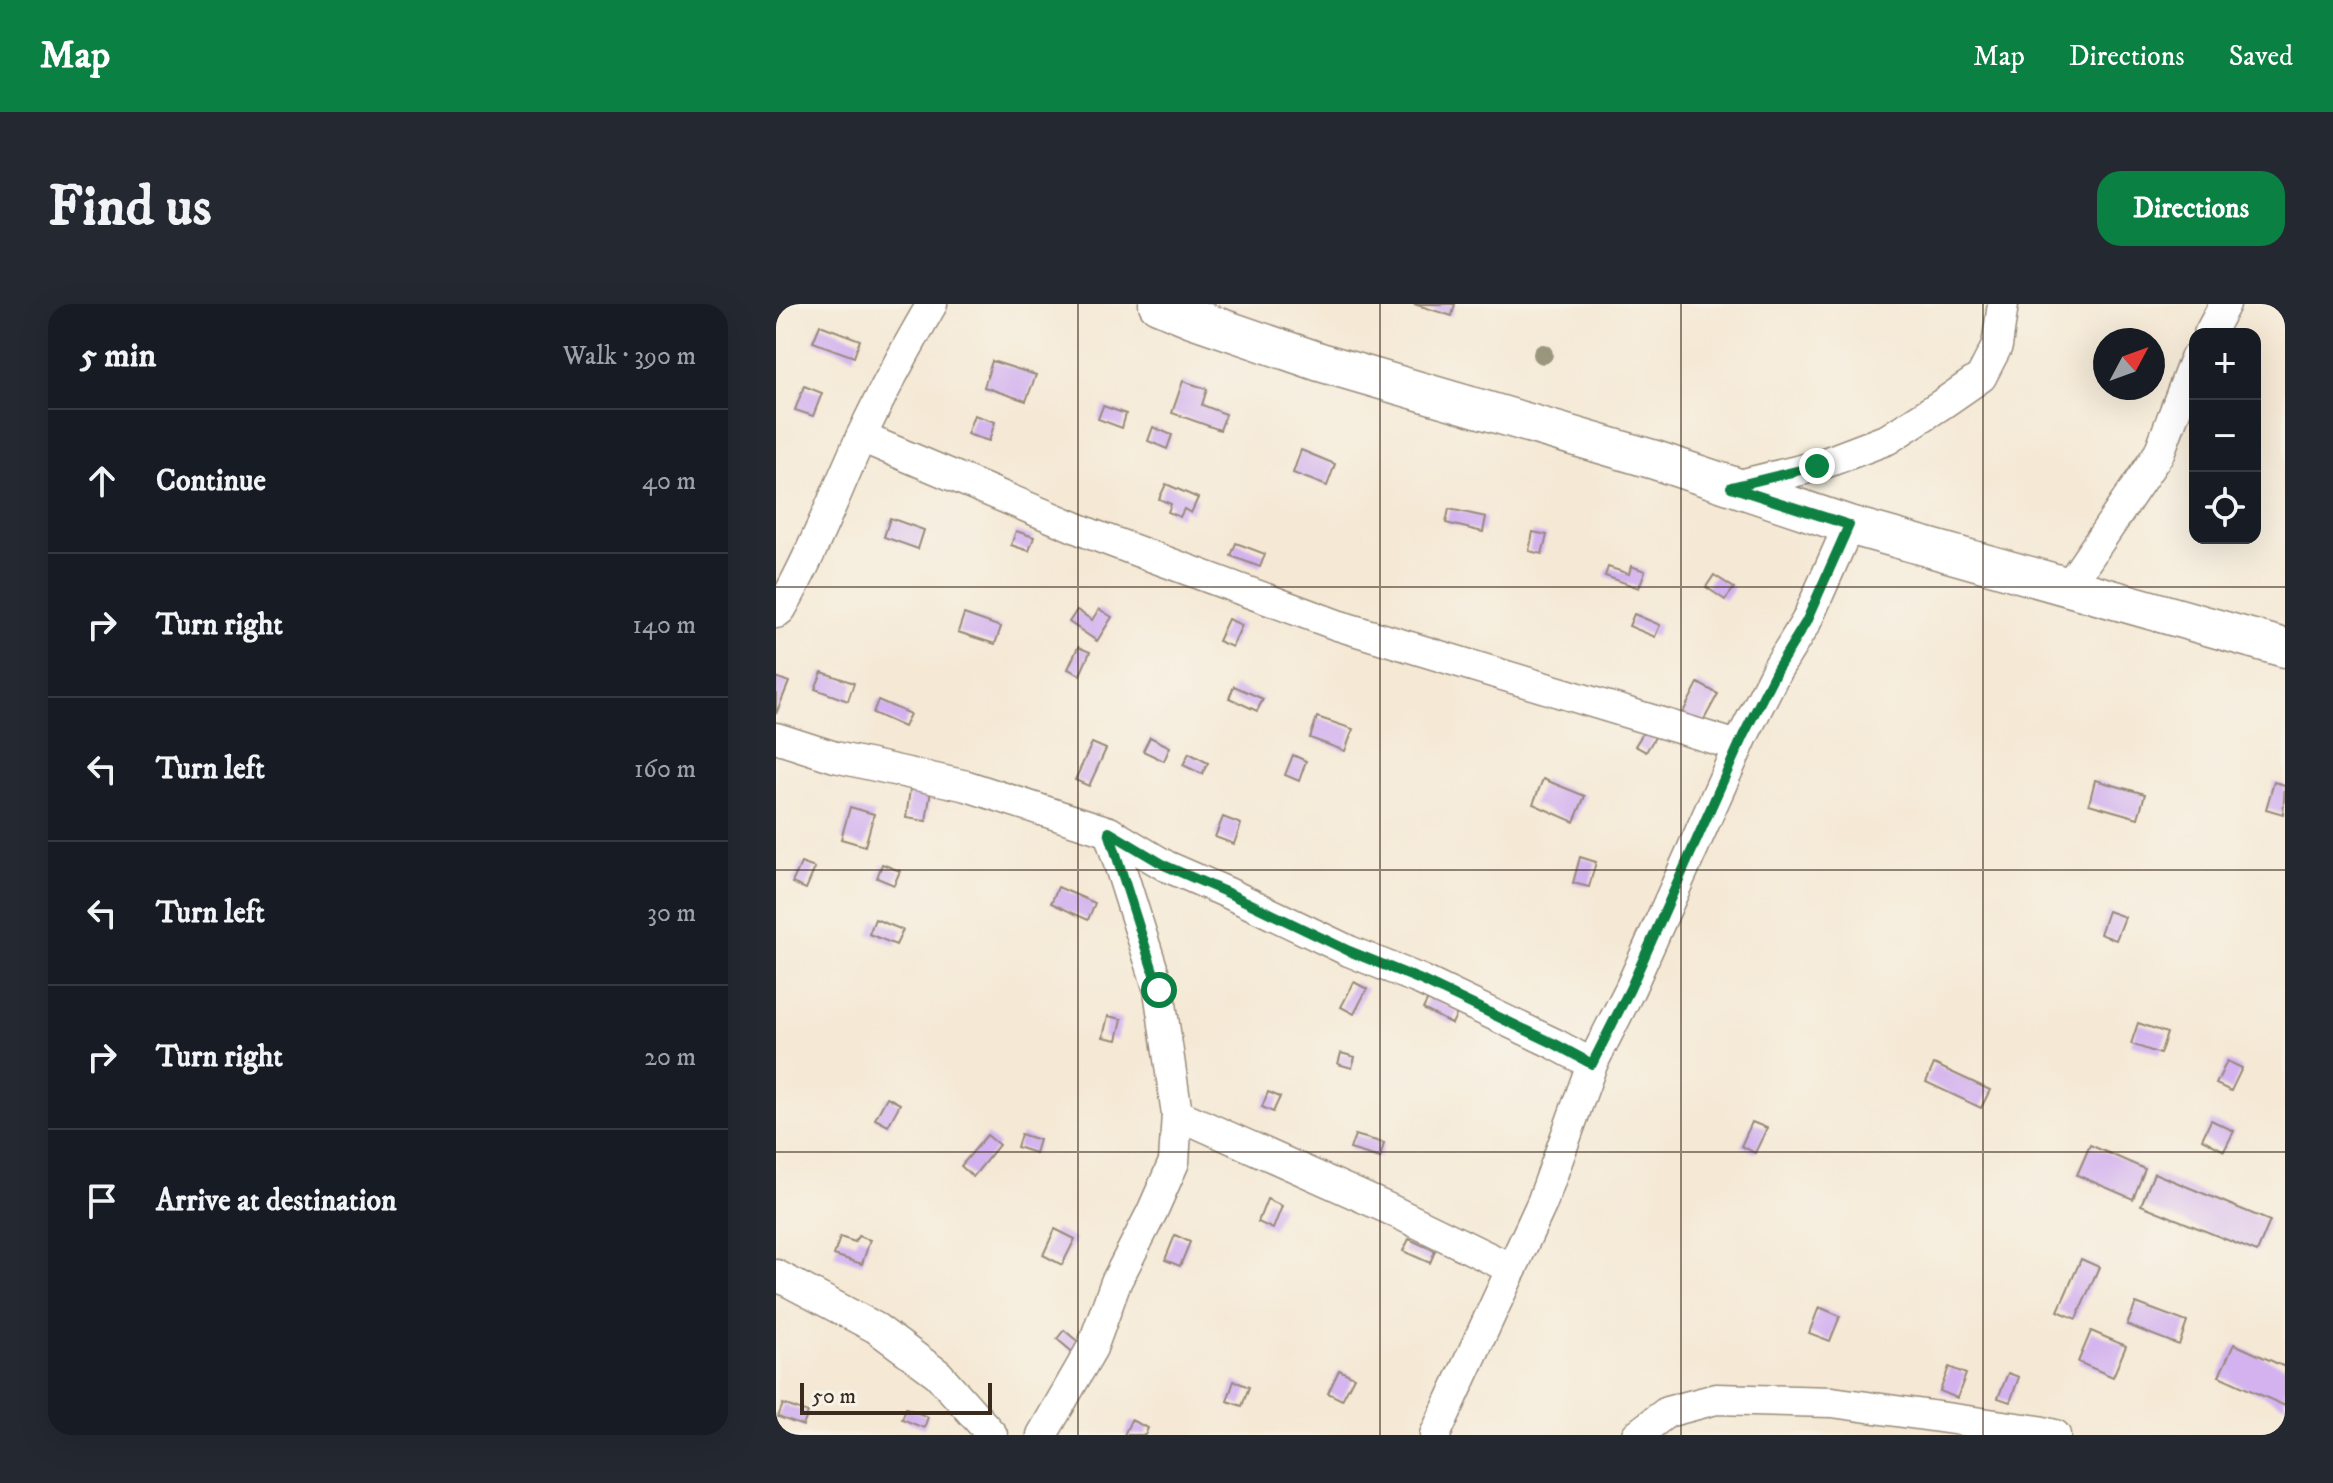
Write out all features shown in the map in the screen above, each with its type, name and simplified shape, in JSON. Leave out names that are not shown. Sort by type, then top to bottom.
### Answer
[{"type":"street","points":[[776,613],[804,569],[861,437],[932,304]]},
{"type":"street","points":[[1158,304],[1320,362],[1655,460],[1849,525],[2285,648]]},
{"type":"street","points":[[1731,487],[1817,466],[1888,439],[1942,404],[1981,377],[1997,346],[2003,304]]},
{"type":"street","points":[[2212,328],[2225,304]]},
{"type":"street","points":[[2069,586],[2159,453],[2189,374]]},
{"type":"street","points":[[861,437],[1091,534],[1337,625],[1738,746]]},
{"type":"street","points":[[1435,1435],[1542,1203],[1592,1064],[1630,989],[1738,746],[1777,669],[1806,622],[1849,525]]},
{"type":"street","points":[[778,747],[967,786],[1109,832],[1166,866],[1349,951],[1421,980],[1592,1064]]},
{"type":"street","points":[[1042,1435],[1092,1348],[1116,1282],[1174,1162],[1177,1114],[1159,990],[1109,832]]},
{"type":"street","points":[[1177,1114],[1387,1208],[1512,1269]]},
{"type":"street","points":[[776,1275],[889,1337],[938,1374],[992,1435]]},
{"type":"street","points":[[1637,1435],[1667,1412],[1716,1399],[1832,1402],[2055,1435]]},
{"type":"building","points":[[1414,304],[1455,304],[1452,316]]},
{"type":"building","points":[[820,325],[860,340],[854,357],[813,342]]},
{"type":"building","points":[[992,361],[1036,375],[1026,401],[984,387]]},
{"type":"building","points":[[1183,381],[1207,389],[1202,405],[1226,414],[1220,430],[1172,413]]},
{"type":"building","points":[[804,386],[822,393],[813,416],[795,410]]},
{"type":"building","points":[[1103,406],[1126,414],[1122,428],[1098,419]]},
{"type":"building","points":[[974,415],[995,422],[989,441],[967,434]]},
{"type":"building","points":[[1153,427],[1172,435],[1167,449],[1148,441]]},
{"type":"building","points":[[1301,450],[1335,464],[1327,486],[1293,473]]},
{"type":"building","points":[[1166,484],[1198,498],[1191,513],[1184,509],[1180,517],[1168,512],[1171,504],[1159,499]]},
{"type":"building","points":[[1449,509],[1486,517],[1483,532],[1446,523]]},
{"type":"building","points":[[890,518],[924,530],[918,549],[884,537]]},
{"type":"building","points":[[1016,531],[1034,537],[1029,551],[1011,545]]},
{"type":"building","points":[[1533,532],[1547,535],[1542,554],[1529,551]]},
{"type":"building","points":[[1236,543],[1265,554],[1260,567],[1231,556]]},
{"type":"building","points":[[1631,566],[1645,571],[1639,588],[1605,576],[1608,567],[1629,574]]},
{"type":"building","points":[[1714,575],[1734,588],[1725,600],[1706,587]]},
{"type":"building","points":[[1099,609],[1112,617],[1097,641],[1069,622],[1077,610],[1092,620]]},
{"type":"building","points":[[964,614],[1001,627],[995,644],[958,632]]},
{"type":"building","points":[[1634,614],[1660,625],[1655,637],[1629,626]]},
{"type":"building","points":[[1228,619],[1242,625],[1232,647],[1218,641]]},
{"type":"building","points":[[1078,647],[1090,652],[1080,675],[1068,669]]},
{"type":"building","points":[[822,672],[854,683],[848,701],[815,689]]},
{"type":"building","points":[[776,677],[789,682],[776,714]]},
{"type":"building","points":[[1698,683],[1718,694],[1701,725],[1682,714]]},
{"type":"building","points":[[1234,686],[1263,699],[1257,711],[1229,698]]},
{"type":"building","points":[[878,700],[910,714],[904,727],[873,713]]},
{"type":"building","points":[[1317,717],[1353,729],[1345,751],[1310,738]]},
{"type":"building","points":[[1650,722],[1660,729],[1646,752],[1635,746]]},
{"type":"building","points":[[1150,737],[1170,747],[1164,761],[1143,751]]},
{"type":"building","points":[[1092,743],[1106,749],[1089,786],[1075,780]]},
{"type":"building","points":[[1189,753],[1208,763],[1202,774],[1183,765]]},
{"type":"building","points":[[1293,755],[1306,761],[1299,781],[1285,775]]},
{"type":"building","points":[[1543,779],[1585,796],[1574,822],[1533,804]]},
{"type":"building","points":[[2095,780],[2145,794],[2138,818],[2089,804]]},
{"type":"building","points":[[911,782],[932,785],[926,821],[906,818]]},
{"type":"building","points":[[2274,782],[2285,785],[2283,814],[2266,809]]},
{"type":"building","points":[[850,807],[874,814],[865,846],[841,839]]},
{"type":"building","points":[[1223,817],[1241,824],[1234,844],[1215,837]]},
{"type":"building","points":[[1580,857],[1596,862],[1589,887],[1573,883]]},
{"type":"building","points":[[801,863],[815,868],[806,889],[792,883]]},
{"type":"building","points":[[882,864],[900,871],[894,885],[877,878]]},
{"type":"building","points":[[1058,887],[1095,903],[1088,920],[1051,903]]},
{"type":"building","points":[[2108,911],[2125,917],[2116,940],[2100,934]]},
{"type":"building","points":[[875,919],[903,930],[896,945],[869,934]]},
{"type":"building","points":[[1354,982],[1367,989],[1354,1014],[1341,1007]]},
{"type":"building","points":[[1429,997],[1458,1011],[1452,1024],[1423,1009]]},
{"type":"building","points":[[1108,1016],[1122,1019],[1117,1040],[1103,1037]]},
{"type":"building","points":[[2138,1023],[2167,1033],[2160,1054],[2131,1044]]},
{"type":"building","points":[[1341,1053],[1355,1057],[1352,1068],[1338,1064]]},
{"type":"building","points":[[2227,1061],[2242,1068],[2231,1091],[2216,1084]]},
{"type":"building","points":[[1934,1064],[1990,1090],[1981,1108],[1926,1082]]},
{"type":"building","points":[[1268,1092],[1280,1097],[1273,1112],[1262,1107]]},
{"type":"building","points":[[887,1097],[900,1104],[888,1126],[875,1119]]},
{"type":"building","points":[[2211,1120],[2234,1131],[2224,1151],[2202,1139]]},
{"type":"building","points":[[1752,1122],[1767,1128],[1755,1153],[1741,1146]]},
{"type":"building","points":[[1021,1134],[1039,1140],[1035,1153],[1017,1147]]},
{"type":"building","points":[[987,1135],[999,1145],[973,1177],[961,1166]]},
{"type":"building","points":[[1355,1135],[1384,1143],[1380,1158],[1350,1149]]},
{"type":"building","points":[[2090,1145],[2145,1169],[2133,1199],[2077,1175]]},
{"type":"building","points":[[2154,1173],[2270,1221],[2257,1252],[2141,1205]]},
{"type":"building","points":[[1267,1199],[1282,1206],[1273,1229],[1258,1222]]},
{"type":"building","points":[[1055,1229],[1075,1239],[1062,1265],[1043,1255]]},
{"type":"building","points":[[1175,1235],[1190,1242],[1180,1266],[1165,1260]]},
{"type":"building","points":[[858,1236],[870,1240],[862,1264],[834,1255],[840,1237],[855,1242]]},
{"type":"building","points":[[1409,1239],[1435,1251],[1430,1263],[1403,1251]]},
{"type":"building","points":[[2081,1259],[2099,1267],[2076,1319],[2058,1311]]},
{"type":"building","points":[[2136,1303],[2187,1322],[2179,1345],[2127,1325]]},
{"type":"building","points":[[1819,1307],[1840,1316],[1830,1341],[1809,1333]]},
{"type":"building","points":[[1064,1330],[1083,1346],[1076,1355],[1057,1339]]},
{"type":"building","points":[[2091,1331],[2126,1346],[2113,1377],[2078,1362]]},
{"type":"building","points":[[2234,1344],[2285,1367],[2285,1406],[2219,1376]]},
{"type":"building","points":[[1949,1367],[1966,1374],[1957,1398],[1940,1391]]},
{"type":"building","points":[[1339,1370],[1354,1377],[1342,1400],[1328,1393]]},
{"type":"building","points":[[2008,1373],[2019,1377],[2010,1402],[1998,1398]]},
{"type":"building","points":[[1234,1381],[1249,1387],[1242,1406],[1227,1401]]},
{"type":"building","points":[[783,1404],[808,1413],[803,1426],[778,1417]]},
{"type":"building","points":[[906,1408],[928,1417],[924,1428],[902,1419]]},
{"type":"building","points":[[1131,1420],[1148,1428],[1145,1435],[1124,1435]]},
{"type":"route","points":[[1159,990],[1109,832],[1166,866],[1349,951],[1421,980],[1592,1064],[1630,989],[1743,736],[1777,669],[1806,622],[1849,525],[1731,487],[1817,466]]}]
